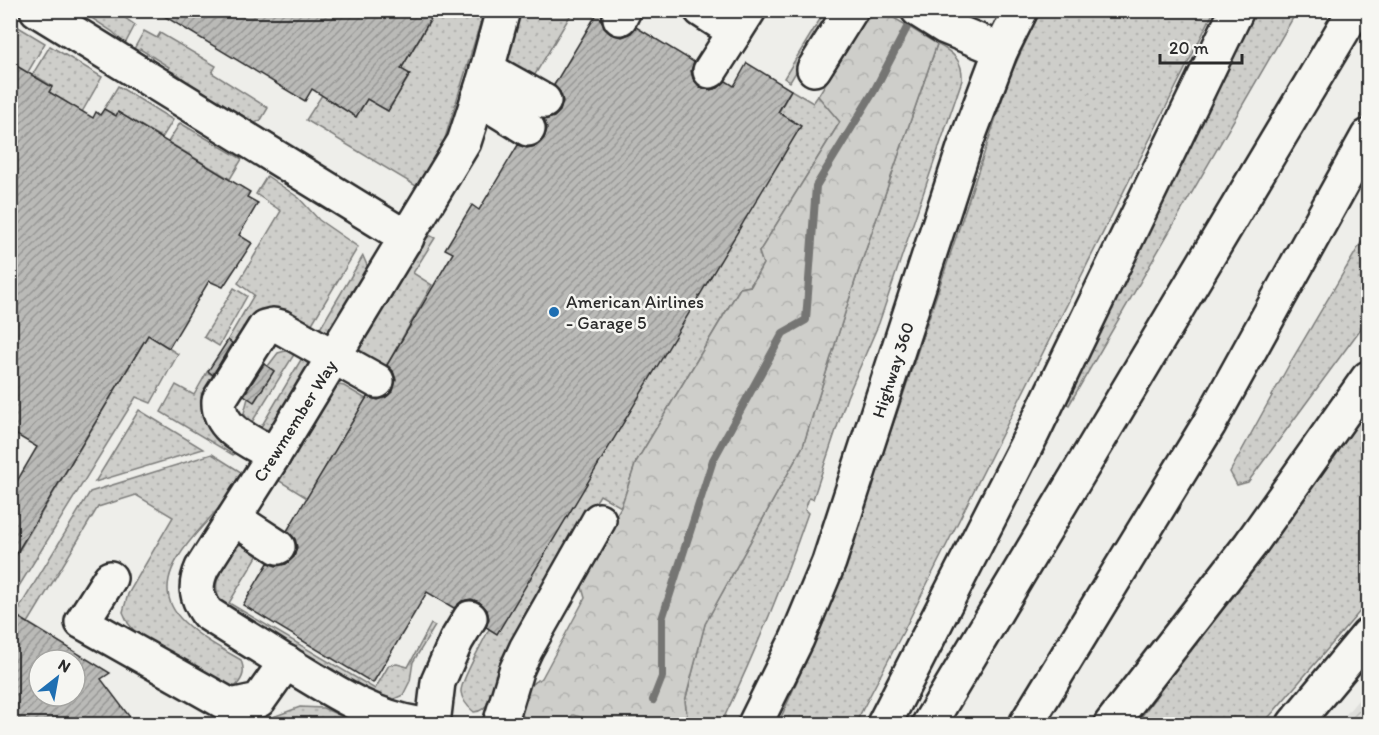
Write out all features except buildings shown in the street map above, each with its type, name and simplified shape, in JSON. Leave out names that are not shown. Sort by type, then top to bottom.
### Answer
[{"type":"main road","points":[[37,10],[407,238]]},
{"type":"main road","name":"Crewmember Way","points":[[418,724],[397,721],[354,703],[285,662],[207,613],[199,602],[196,589],[198,578],[464,142],[503,10]]},
{"type":"main road","points":[[700,10],[742,21],[710,71]]},
{"type":"main road","points":[[814,69],[851,10]]},
{"type":"main road","points":[[918,10],[945,27],[1001,50]]},
{"type":"main road","name":"Highway 360","points":[[756,724],[797,639],[830,562],[964,148],[1001,50],[1020,10]]},
{"type":"main road","points":[[884,724],[1032,434],[1237,10]]},
{"type":"main road","points":[[929,724],[1355,10]]},
{"type":"main road","points":[[483,83],[544,101]]},
{"type":"main road","points":[[483,83],[528,129]]},
{"type":"main road","points":[[1026,724],[1209,424],[1368,136]]},
{"type":"main road","points":[[274,455],[228,427],[220,414],[219,400],[265,327],[273,325],[281,327],[373,387]]},
{"type":"main road","points":[[1111,724],[1250,545],[1368,378]]},
{"type":"main road","points":[[235,519],[278,547]]},
{"type":"main road","points":[[500,724],[516,672],[526,649],[599,520]]},
{"type":"main road","points":[[110,578],[82,622],[231,706],[259,700],[285,662]]},
{"type":"main road","points":[[433,724],[438,682],[456,641],[470,618]]},
{"type":"main road","points":[[1294,724],[1368,636]]},
{"type":"shaded area","points":[[1368,688],[1368,724],[1338,724]]},
{"type":"green space","points":[[81,11],[118,11],[135,25],[125,44],[113,32]]},
{"type":"green space","points":[[436,11],[484,11],[442,148],[421,189],[306,120],[322,95],[356,117],[367,99],[388,111],[410,75],[401,69]]},
{"type":"green space","points":[[520,11],[573,11],[530,83],[504,64]]},
{"type":"green space","points":[[825,11],[833,11],[790,82],[784,78]]},
{"type":"green space","points":[[1040,11],[1214,11],[855,724],[778,724],[826,616],[1010,76]]},
{"type":"green space","points":[[1251,11],[1297,11],[1069,405],[1059,400]]},
{"type":"green space","points":[[879,14],[891,16],[937,44],[855,281],[803,446],[705,624],[685,701],[687,717],[669,724],[609,724],[573,715],[563,724],[527,724],[521,710],[522,697],[530,686],[542,678],[585,598],[579,577],[621,507],[636,462],[740,288],[751,286],[763,264],[759,252],[840,122],[818,96],[863,21]]},
{"type":"green space","points":[[10,22],[45,43],[25,77],[14,70],[17,66],[11,62]]},
{"type":"green space","points":[[144,31],[157,38],[160,33],[216,66],[212,73],[268,108],[261,120],[255,123],[189,84],[178,74],[167,70],[169,67],[140,49],[138,51],[134,49]]},
{"type":"green space","points":[[937,44],[956,58],[961,68],[962,80],[879,323],[847,397],[813,499],[809,498],[805,510],[808,513],[778,593],[721,724],[669,724],[687,717],[685,701],[705,624],[803,446],[855,281]]},
{"type":"green space","points":[[50,46],[102,77],[82,112],[49,92],[52,86],[36,76],[32,81],[29,80]]},
{"type":"green space","points":[[118,86],[173,120],[162,138],[118,112],[116,116],[104,109]]},
{"type":"green space","points":[[791,90],[813,103],[818,96],[840,122],[759,252],[763,264],[750,286],[740,288],[636,462],[621,507],[600,495],[535,601],[491,700],[482,710],[474,712],[466,703],[461,692],[464,679],[489,629],[496,633]]},
{"type":"green space","points":[[180,123],[242,159],[230,179],[168,142]]},
{"type":"green space","points":[[267,176],[299,198],[319,220],[358,247],[310,327],[235,345],[227,341],[254,295],[238,283],[281,211],[256,194]]},
{"type":"green space","points":[[1368,231],[1368,319],[1248,482],[1237,485],[1230,472],[1290,363]]},
{"type":"green space","points":[[427,234],[435,238],[413,273],[432,285],[384,370],[363,359],[360,349],[365,336]]},
{"type":"green space","points":[[363,256],[369,270],[329,334],[324,335],[318,332]]},
{"type":"green space","points":[[234,288],[247,296],[219,346],[204,337]]},
{"type":"green space","points":[[148,335],[178,354],[151,403],[136,397],[11,599],[11,564]]},
{"type":"green space","points":[[289,350],[295,353],[252,422],[244,413],[248,398],[255,401],[274,371],[268,366],[278,353]]},
{"type":"green space","points":[[302,358],[309,365],[308,372],[273,426],[268,430],[261,427]]},
{"type":"green space","points":[[207,372],[216,377],[203,398],[207,423],[216,435],[237,448],[233,455],[161,412],[176,385],[194,395]]},
{"type":"green space","points":[[339,385],[366,399],[307,498],[278,480]]},
{"type":"green space","points":[[1368,409],[1368,602],[1263,724],[1136,724],[1328,460]]},
{"type":"green space","points":[[139,410],[203,449],[95,482]]},
{"type":"green space","points":[[212,454],[244,474],[184,549],[169,578],[168,592],[173,607],[184,622],[204,638],[241,660],[243,674],[236,686],[224,686],[136,633],[128,623],[123,612],[128,594],[173,517],[136,495],[98,507],[28,623],[15,615],[90,492]]},
{"type":"green space","points":[[247,539],[262,548],[229,603],[375,689],[389,665],[397,664],[408,667],[431,624],[435,626],[413,662],[410,681],[403,695],[394,699],[378,698],[362,693],[221,606],[216,588],[219,576],[233,552]]},
{"type":"green space","points":[[300,707],[323,708],[359,724],[254,724]]},
{"type":"waterway","points":[[653,700],[662,677],[662,619],[713,460],[783,333],[806,320],[816,186],[874,91],[914,14]]},
{"type":"place","name":"American Airlines - Garage 5","points":[[554,312]]}]
